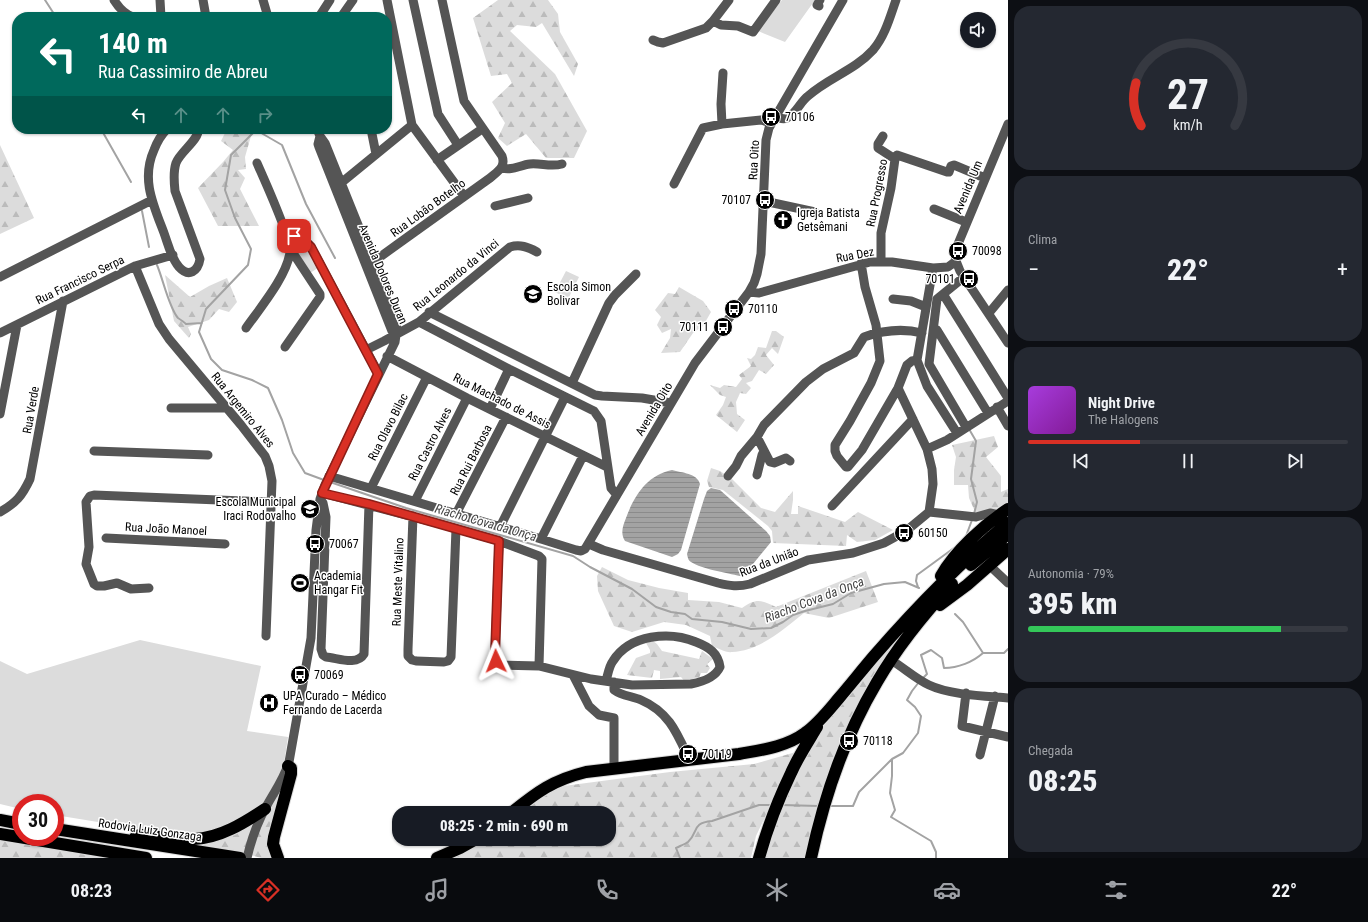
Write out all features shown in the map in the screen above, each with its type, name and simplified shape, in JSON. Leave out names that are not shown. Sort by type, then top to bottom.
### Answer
[{"type":"highway","points":[[811,858],[829,788],[849,738],[876,683],[891,660],[950,580],[1005,516]]},
{"type":"highway","points":[[932,593],[943,572],[974,537],[1005,516]]},
{"type":"highway","points":[[520,806],[536,793],[552,783],[586,772],[739,754],[777,746],[792,741],[805,733],[820,720],[932,593],[1008,534]]},
{"type":"highway","points":[[923,617],[967,585],[989,564],[1008,549]]},
{"type":"highway","points":[[758,858],[772,817],[790,774],[820,720]]},
{"type":"highway","points":[[278,858],[273,844],[291,774],[291,768],[288,766]]},
{"type":"highway","points":[[114,839],[141,835],[194,839],[222,833],[234,828],[265,809]]},
{"type":"highway","points":[[0,820],[12,822]]},
{"type":"highway","name":"Rodovia Luiz Gonzaga","points":[[64,831],[240,858]]},
{"type":"highway","points":[[0,834],[146,858]]},
{"type":"highway","points":[[814,843],[815,858]]},
{"type":"highway","points":[[437,858],[464,846]]},
{"type":"street","points":[[114,0],[124,12]]},
{"type":"street","points":[[160,0],[161,12]]},
{"type":"street","points":[[203,0],[205,12]]},
{"type":"street","points":[[263,0],[267,12]]},
{"type":"street","points":[[322,12],[330,0]]},
{"type":"street","points":[[345,12],[353,0]]},
{"type":"street","points":[[387,0],[389,12]]},
{"type":"street","points":[[413,0],[438,114],[458,145]]},
{"type":"street","points":[[442,0],[464,101],[503,160],[504,164],[502,168]]},
{"type":"street","points":[[713,21],[721,25],[738,26],[753,32],[776,0]]},
{"type":"street","name":"Rua Oito","points":[[749,292],[758,274],[761,254],[766,140],[773,119],[843,0]]},
{"type":"street","points":[[674,184],[701,130],[705,127],[722,124],[787,118],[793,114],[807,96],[860,61],[872,50],[883,34],[896,0]]},
{"type":"street","points":[[654,40],[663,43],[702,30],[709,26],[713,21],[724,2]]},
{"type":"street","points":[[392,25],[412,125],[464,196]]},
{"type":"street","points":[[722,124],[721,104],[724,73]]},
{"type":"street","name":"Avenida Um","points":[[956,261],[955,252],[966,222],[1008,124]]},
{"type":"street","points":[[341,183],[412,125]]},
{"type":"street","points":[[437,160],[482,129]]},
{"type":"street","points":[[163,134],[149,160],[148,183],[152,200],[173,255],[179,266],[184,270],[192,272],[199,266],[200,259],[175,191],[174,182],[176,162],[198,134]]},
{"type":"street","name":"Avenida Dolores Duran","points":[[317,134],[319,147],[370,263]]},
{"type":"street","name":"Avenida Dolores Duran","points":[[318,134],[325,143],[341,183],[370,263],[392,331],[396,334]]},
{"type":"street","points":[[372,134],[376,154]]},
{"type":"street","points":[[883,136],[878,144],[878,148],[897,157],[947,172],[949,172],[951,166],[954,165],[985,178]]},
{"type":"street","name":"Rua Progresso","points":[[881,261],[881,233],[897,157]]},
{"type":"street","points":[[257,163],[291,250],[320,294],[320,297],[285,347]]},
{"type":"street","name":"Rua Lobão Botelho","points":[[370,263],[502,168],[508,169],[529,164],[552,166],[562,164]]},
{"type":"street","points":[[495,206],[528,198]]},
{"type":"street","points":[[0,276],[152,200]]},
{"type":"street","points":[[764,201],[815,212]]},
{"type":"street","points":[[934,209],[966,222]]},
{"type":"street","points":[[286,234],[303,239],[311,247],[378,374]]},
{"type":"street","name":"Rua Leonardo da Vinci","points":[[366,350],[419,322],[429,312],[510,247],[518,245],[537,252]]},
{"type":"street","points":[[246,328],[281,277],[291,250]]},
{"type":"street","name":"Rua Francisco Serpa","points":[[0,333],[135,266],[173,255]]},
{"type":"street","name":"Rua Dez","points":[[749,292],[760,292],[861,263],[881,261],[932,268],[948,267],[956,261]]},
{"type":"street","points":[[956,261],[962,274],[1008,343]]},
{"type":"street","points":[[861,263],[865,287],[874,315],[880,361],[878,368],[850,421],[835,445],[837,456],[846,467],[848,467],[859,454],[898,388],[907,365],[912,361],[917,360]]},
{"type":"street","name":"Rua Argemiro Alves","points":[[135,266],[159,324],[169,339],[265,456],[269,466],[272,482],[266,636]]},
{"type":"street","points":[[932,268],[917,360],[927,386],[957,433]]},
{"type":"street","points":[[572,382],[609,303],[636,274]]},
{"type":"street","points":[[962,274],[937,299],[929,364],[966,427]]},
{"type":"street","points":[[989,313],[1008,290]]},
{"type":"street","name":"Avenida Oito","points":[[589,544],[616,495],[671,403],[703,353],[749,292]]},
{"type":"street","points":[[927,450],[957,433],[1008,399],[943,294]]},
{"type":"street","points":[[893,299],[911,302],[926,307]]},
{"type":"street","name":"Rua Verde","points":[[0,512],[13,504],[22,495],[30,479],[64,300]]},
{"type":"street","points":[[429,312],[599,396],[642,398],[671,403]]},
{"type":"street","points":[[419,322],[510,370],[594,411],[600,418],[611,488],[616,495]]},
{"type":"street","points":[[0,414],[17,324]]},
{"type":"street","points":[[728,476],[735,468],[741,456],[758,437],[769,420],[806,382],[823,368],[854,353],[864,337],[889,330],[904,330],[922,333]]},
{"type":"street","points":[[937,330],[988,413]]},
{"type":"street","points":[[247,858],[265,809],[288,766],[311,638],[316,530],[325,486],[378,374],[395,342],[396,334]]},
{"type":"street","name":"Rua Machado de Assis","points":[[387,356],[467,398],[607,467]]},
{"type":"street","points":[[490,409],[510,370]]},
{"type":"street","name":"Rua Olavo Bilac","points":[[371,488],[427,377]]},
{"type":"street","points":[[898,388],[927,450],[932,469],[933,484],[929,512],[976,517],[990,513],[1005,516]]},
{"type":"street","points":[[500,527],[565,397]]},
{"type":"street","name":"Rua Castro Alves","points":[[415,501],[467,398]]},
{"type":"street","points":[[997,407],[1008,426]]},
{"type":"street","points":[[171,408],[227,408]]},
{"type":"street","name":"Rua Rui Barbosa","points":[[456,514],[506,417]]},
{"type":"street","points":[[832,506],[913,419]]},
{"type":"street","points":[[758,437],[770,462],[774,463],[786,458],[790,461]]},
{"type":"street","points":[[94,451],[208,455]]},
{"type":"street","points":[[757,475],[764,451]]},
{"type":"street","points":[[541,539],[584,456]]},
{"type":"street","points":[[325,486],[371,488],[579,551],[585,549],[589,544]]},
{"type":"street","points":[[325,486],[369,504],[499,541],[536,554],[542,559],[539,666]]},
{"type":"street","points":[[325,486],[323,503],[326,517],[322,643],[323,655],[326,658],[356,660],[362,658],[364,654],[369,504]]},
{"type":"street","points":[[149,588],[131,589],[117,583],[104,586],[97,586],[94,584],[86,564],[89,547],[87,536],[86,502],[90,496],[271,502]]},
{"type":"street","name":"Rua da União","points":[[589,544],[604,550],[718,583],[729,586],[740,586],[750,584],[808,560],[853,553],[868,549],[906,531],[929,512]]},
{"type":"street","name":"Rua Meste Vitalino","points":[[413,516],[408,649],[408,656],[412,660],[444,662],[450,660],[456,529]]},
{"type":"street","name":"Rua João Manoel","points":[[106,538],[225,544]]},
{"type":"street","points":[[499,541],[495,656],[496,661],[500,665],[539,666],[573,675],[610,681],[632,685],[691,684],[700,682],[715,674],[720,667],[720,662],[714,653],[702,644],[677,636],[654,637],[631,644],[612,661],[610,681],[617,692],[640,700],[652,707],[671,722],[689,759]]},
{"type":"street","points":[[989,564],[1008,583]]},
{"type":"street","points":[[891,660],[936,688],[1008,698]]},
{"type":"street","points":[[573,675],[589,706],[599,715],[614,718],[614,764]]},
{"type":"street","points":[[966,693],[962,726],[1008,737]]},
{"type":"street","points":[[980,755],[995,696]]},
{"type":"green space","points":[[498,0],[548,0],[558,14],[560,32],[578,64],[574,76],[542,23],[536,27],[517,25],[510,31],[555,74],[587,131],[574,158],[546,158],[526,134],[507,146],[498,138],[505,123],[492,102],[512,83],[507,74],[491,76],[473,18]]},
{"type":"green space","points":[[782,0],[815,0],[785,42],[758,31]]},
{"type":"green space","points":[[224,134],[252,134],[245,157],[246,169],[238,170],[245,178],[240,189],[259,226],[218,226],[198,188],[233,150],[221,141]]},
{"type":"green space","points":[[0,145],[34,218],[0,234]]},
{"type":"green space","points":[[293,239],[304,245],[318,268],[310,273],[291,244]]},
{"type":"green space","points":[[566,271],[579,277],[568,299],[555,292]]},
{"type":"green space","points":[[165,275],[190,297],[227,278],[237,302],[229,312],[219,309],[209,320],[188,327],[191,334],[189,338],[174,321]]},
{"type":"green space","points":[[679,287],[703,301],[711,312],[703,326],[693,333],[680,352],[661,353],[670,338],[671,329],[662,333],[657,325],[661,317],[655,310],[668,293],[675,294]]},
{"type":"green space","points":[[772,331],[776,331],[784,337],[778,354],[772,348],[766,355],[774,365],[766,374],[759,370],[752,381],[746,383],[751,388],[746,394],[740,393],[736,402],[737,414],[745,420],[737,432],[716,415],[723,405],[726,397],[720,395],[710,385],[720,388],[724,385],[736,387],[742,379],[739,375],[751,366],[747,358],[751,359],[755,355],[758,347],[766,348]]},
{"type":"green space","points":[[994,436],[998,447],[986,457],[1001,476],[1001,492],[1008,489],[1008,502],[994,510],[977,516],[969,498],[968,485],[954,485],[956,457],[952,445]]},
{"type":"green space","points":[[711,468],[720,471],[732,479],[761,508],[775,512],[793,491],[791,514],[798,514],[798,506],[845,522],[858,512],[893,530],[875,540],[857,542],[847,535],[846,546],[773,543],[772,531],[768,526],[723,490],[709,487],[707,481]]},
{"type":"green space","points":[[602,567],[628,580],[659,588],[688,593],[688,600],[719,602],[742,608],[755,601],[776,607],[866,571],[878,602],[829,618],[804,613],[780,632],[762,643],[742,651],[730,652],[712,646],[710,636],[686,625],[664,622],[632,632],[614,626],[598,591],[597,576]]},
{"type":"green space","points":[[909,627],[863,699],[839,744],[824,786],[805,858],[762,858],[792,776],[823,724],[899,634]]},
{"type":"green space","points":[[140,640],[261,666],[247,731],[288,737],[283,770],[260,808],[227,828],[192,834],[153,831],[64,816],[64,794],[12,794],[12,807],[0,804],[0,661],[27,674]]},
{"type":"green space","points":[[653,641],[662,651],[699,659],[702,651],[713,659],[707,664],[710,668],[707,673],[701,673],[699,678],[686,683],[681,677],[660,679],[660,671],[654,670],[652,678],[627,675],[636,658],[650,653],[646,643]]},
{"type":"green space","points":[[796,752],[756,836],[751,858],[449,858],[472,846],[616,846],[616,806],[526,806],[556,787],[670,772],[754,764]]},
{"type":"green space","points":[[287,773],[276,858],[261,858],[251,855],[262,822]]},
{"type":"green space","points":[[259,815],[243,855],[179,845]]},
{"type":"green space","points":[[0,839],[12,841],[12,846],[43,846],[116,858],[0,858]]},
{"type":"shaded area","points":[[672,470],[696,478],[700,484],[681,550],[678,554],[672,557],[625,541],[622,530],[629,510],[637,494],[655,477]]},
{"type":"shaded area","points":[[711,488],[720,490],[770,536],[771,542],[744,575],[740,576],[708,569],[688,559],[687,554],[704,499],[707,491]]},
{"type":"waterway","name":"Riacho Cova da Onça","points":[[45,0],[53,12]]},
{"type":"waterway","name":"Riacho Cova da Onça","points":[[104,134],[131,182]]},
{"type":"waterway","points":[[252,134],[231,155],[225,190],[235,218],[251,249],[248,265],[206,309],[199,332],[211,359],[222,370],[252,380],[268,388],[282,420],[293,453],[305,473],[324,480]]},
{"type":"waterway","points":[[263,134],[282,145],[306,204],[335,258]]},
{"type":"waterway","name":"Riacho Cova da Onça","points":[[142,211],[149,247]]},
{"type":"waterway","name":"Riacho Cova da Onça","points":[[157,265],[169,301],[178,318],[186,324],[202,323]]},
{"type":"waterway","points":[[969,429],[976,441],[971,479],[977,502],[974,514]]},
{"type":"waterway","name":"Riacho Cova da Onça","points":[[330,482],[406,508],[573,556],[590,567],[632,589],[656,607],[671,612],[685,614],[692,619],[722,622],[751,629],[771,628],[793,615],[833,604],[851,593],[884,584],[905,582],[919,588]]},
{"type":"waterway","points":[[966,536],[972,520]]},
{"type":"waterway","points":[[918,587],[916,581],[917,575],[958,545]]},
{"type":"waterway","name":"Riacho Cova da Onça","points":[[955,614],[963,622],[983,653]]},
{"type":"waterway","name":"Riacho Cova da Onça","points":[[983,653],[1004,653],[1008,649]]},
{"type":"waterway","points":[[922,679],[927,674],[921,655],[931,650],[942,658],[944,668],[965,664],[983,653]]},
{"type":"waterway","points":[[830,806],[853,806],[859,792],[892,759],[903,753],[918,733],[921,716],[915,707],[907,700],[919,682]]},
{"type":"waterway","points":[[892,759],[890,793],[895,810],[891,817],[931,841],[936,852],[936,858]]},
{"type":"waterway","points":[[680,858],[676,848],[688,842],[696,828],[701,824],[759,805],[772,805]]},
{"type":"waterway","points":[[782,805],[818,806]]},
{"type":"place","name":"70106","points":[[771,117]]},
{"type":"place","name":"70107","points":[[765,200]]},
{"type":"place","name":"Igreja Batista Getsêmani","points":[[783,220]]},
{"type":"place","name":"70098","points":[[958,251]]},
{"type":"place","name":"70101","points":[[969,279]]},
{"type":"place","name":"Escola Simon Bolivar","points":[[533,294]]},
{"type":"place","name":"70110","points":[[734,309]]},
{"type":"place","name":"70111","points":[[723,327]]},
{"type":"place","name":"Escola Municipal Iraci Rodovalho","points":[[310,509]]},
{"type":"place","name":"60150","points":[[904,533]]},
{"type":"place","name":"70067","points":[[315,544]]},
{"type":"place","name":"Academia Hangar Fit","points":[[300,583]]},
{"type":"place","name":"70069","points":[[300,675]]},
{"type":"place","name":"UPA Curado – Médico Fernando de Lacerda","points":[[269,703]]},
{"type":"place","name":"70118","points":[[849,741]]},
{"type":"place","name":"70119","points":[[688,754]]},
{"type":"route","points":[[294,236],[298,236],[303,239],[311,247],[378,374],[322,493],[369,504],[499,541],[496,661]]}]
